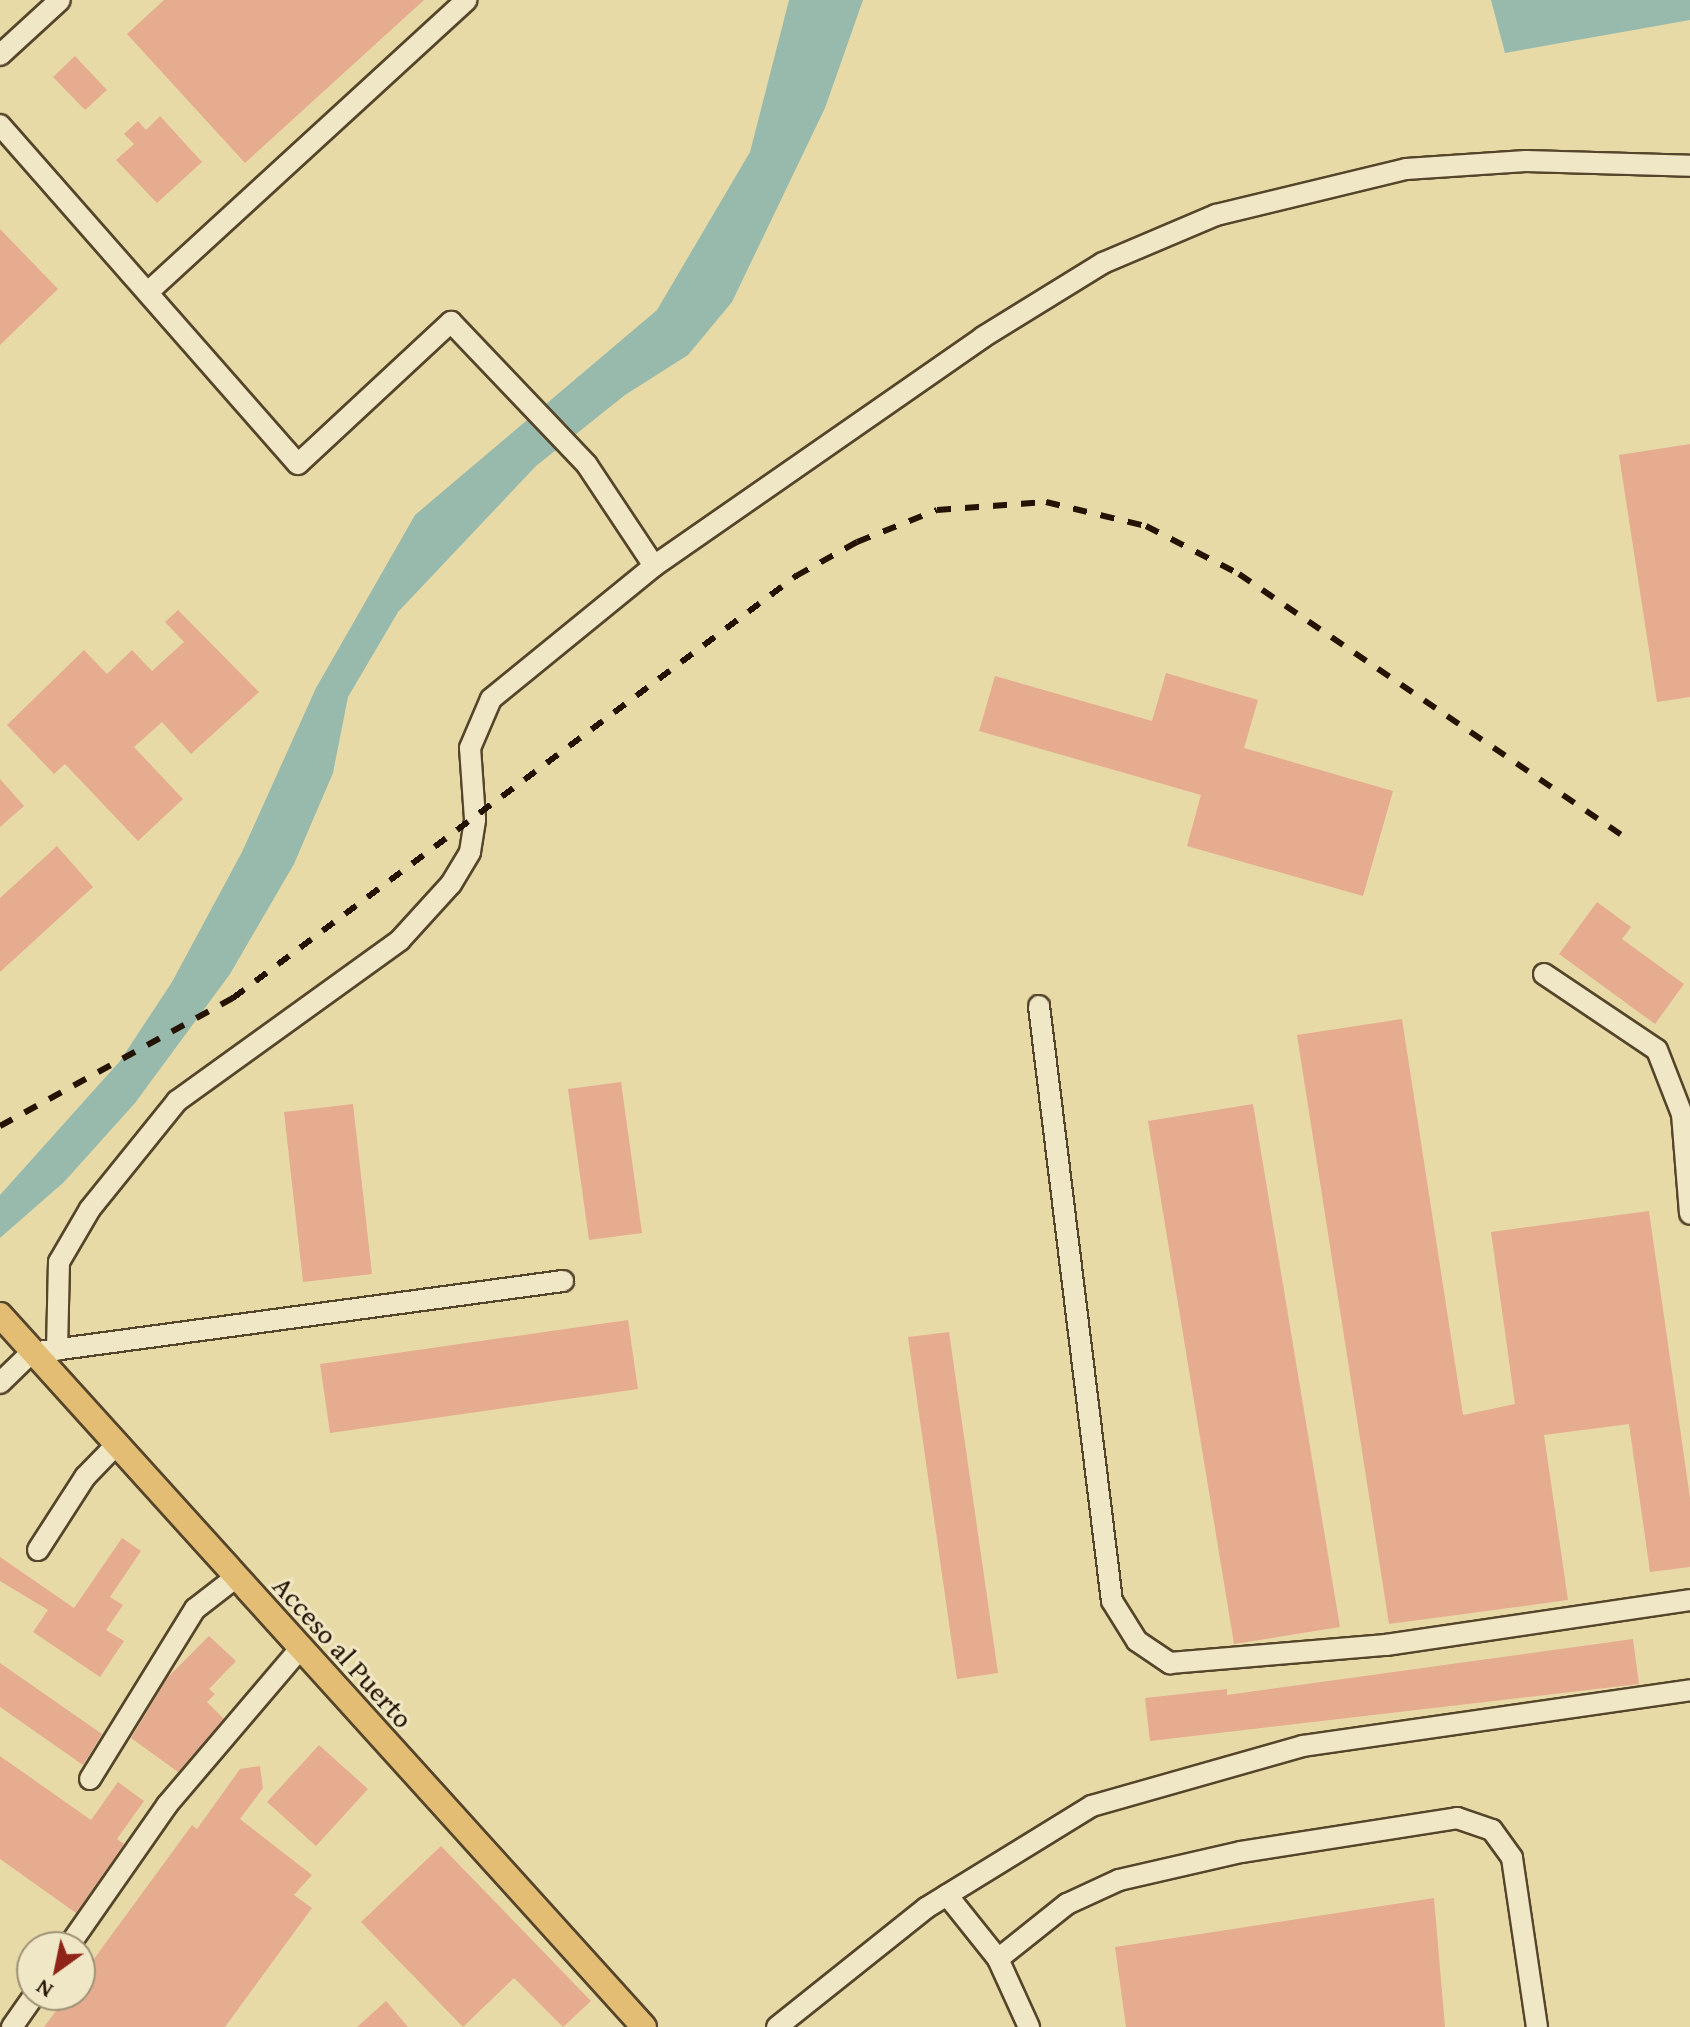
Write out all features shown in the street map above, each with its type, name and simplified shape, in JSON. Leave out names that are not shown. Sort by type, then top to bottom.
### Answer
[{"type":"main road","name":"Acceso al Puerto","points":[[0,1315],[115,1446],[644,2027]]},
{"type":"street","points":[[0,55],[60,0]]},
{"type":"street","points":[[148,292],[467,0]]},
{"type":"street","points":[[0,125],[298,464],[451,322],[587,465],[654,566]]},
{"type":"street","points":[[57,1350],[59,1262],[90,1209],[177,1101],[400,940],[451,884],[470,852],[475,819],[470,748],[491,699],[654,566],[983,337],[1103,263],[1216,215],[1406,169],[1526,161],[1690,166]]},
{"type":"street","points":[[1544,974],[1657,1050],[1682,1114],[1690,1214]]},
{"type":"street","points":[[1039,1006],[1112,1601],[1137,1641],[1170,1663],[1386,1645],[1690,1600]]},
{"type":"street","points":[[0,1383],[31,1353],[563,1281]]},
{"type":"street","points":[[38,1550],[85,1477],[115,1446]]},
{"type":"street","points":[[90,1779],[195,1609],[235,1578]]},
{"type":"street","points":[[79,1931],[167,1805],[300,1649]]},
{"type":"street","points":[[777,2027],[947,1895],[1092,1806],[1303,1746],[1690,1690]]},
{"type":"street","points":[[998,1959],[1067,1904],[1119,1880],[1241,1852],[1457,1818],[1492,1830],[1512,1858],[1537,2027]]},
{"type":"street","points":[[947,1895],[998,1959],[1029,2027]]},
{"type":"shaded area","points":[[789,0],[863,0],[825,108],[732,302],[688,355],[625,395],[536,466],[398,612],[348,697],[333,773],[294,864],[230,974],[135,1103],[64,1182],[0,1238],[0,1195],[120,1061],[172,982],[242,852],[316,688],[415,515],[657,310],[750,152]]},
{"type":"shaded area","points":[[1491,0],[1690,0],[1690,20],[1505,53]]},
{"type":"building","points":[[164,0],[424,0],[245,163],[127,34]]},
{"type":"building","points":[[75,56],[107,90],[85,110],[53,77]]},
{"type":"building","points":[[160,116],[202,162],[157,203],[116,160],[134,144],[124,134],[138,121],[146,130]]},
{"type":"building","points":[[0,229],[58,289],[0,345]]},
{"type":"building","points":[[1690,444],[1690,697],[1657,702],[1619,455]]},
{"type":"building","points":[[178,610],[259,692],[191,754],[162,722],[134,747],[183,799],[138,841],[65,764],[54,774],[7,725],[84,650],[107,674],[132,650],[152,671],[184,642],[165,622]]},
{"type":"building","points":[[1166,673],[1258,700],[1244,748],[1393,791],[1363,896],[1187,846],[1201,795],[979,731],[995,676],[1152,721]]},
{"type":"building","points":[[0,779],[24,806],[0,827]]},
{"type":"building","points":[[57,846],[93,887],[0,972],[0,898]]},
{"type":"building","points":[[1597,902],[1631,927],[1622,939],[1684,984],[1655,1024],[1559,954]]},
{"type":"building","points":[[1402,1019],[1463,1415],[1515,1404],[1491,1232],[1649,1211],[1690,1498],[1690,1567],[1650,1572],[1629,1424],[1544,1435],[1568,1600],[1389,1624],[1297,1035]]},
{"type":"building","points":[[621,1082],[642,1233],[589,1240],[568,1089]]},
{"type":"building","points":[[353,1104],[372,1274],[303,1282],[284,1112]]},
{"type":"building","points":[[1253,1104],[1340,1627],[1234,1644],[1148,1121]]},
{"type":"building","points":[[628,1320],[638,1389],[330,1433],[320,1364]]},
{"type":"building","points":[[949,1332],[998,1673],[957,1679],[908,1337]]},
{"type":"building","points":[[122,1538],[141,1551],[110,1597],[123,1605],[106,1630],[124,1641],[100,1677],[33,1632],[48,1610],[0,1581],[0,1557],[74,1608]]},
{"type":"building","points":[[209,1636],[236,1661],[209,1689],[215,1694],[207,1702],[224,1719],[178,1772],[131,1738],[168,1677]]},
{"type":"building","points":[[1633,1639],[1639,1684],[1150,1741],[1145,1698],[1227,1689],[1227,1695]]},
{"type":"building","points":[[0,1663],[102,1734],[83,1765],[0,1707]]},
{"type":"building","points":[[319,1745],[368,1789],[316,1846],[267,1802]]},
{"type":"building","points":[[0,1756],[91,1820],[118,1782],[144,1801],[117,1839],[124,1844],[76,1913],[0,1859]]},
{"type":"building","points":[[260,1766],[263,1788],[240,1819],[312,1875],[294,1895],[312,1908],[225,2027],[44,2027],[56,2011],[96,2011],[96,1956],[192,1825],[197,1829],[240,1769]]},
{"type":"building","points":[[441,1846],[591,2001],[563,2027],[514,1978],[463,2027],[361,1922]]},
{"type":"building","points":[[1434,1898],[1445,2027],[1126,2027],[1115,1947]]},
{"type":"building","points":[[386,2001],[408,2027],[357,2027]]},
{"type":"railway","points":[[0,1126],[233,998],[796,576],[857,542],[937,510],[1046,502],[1146,526],[1239,574],[1631,841]]}]
